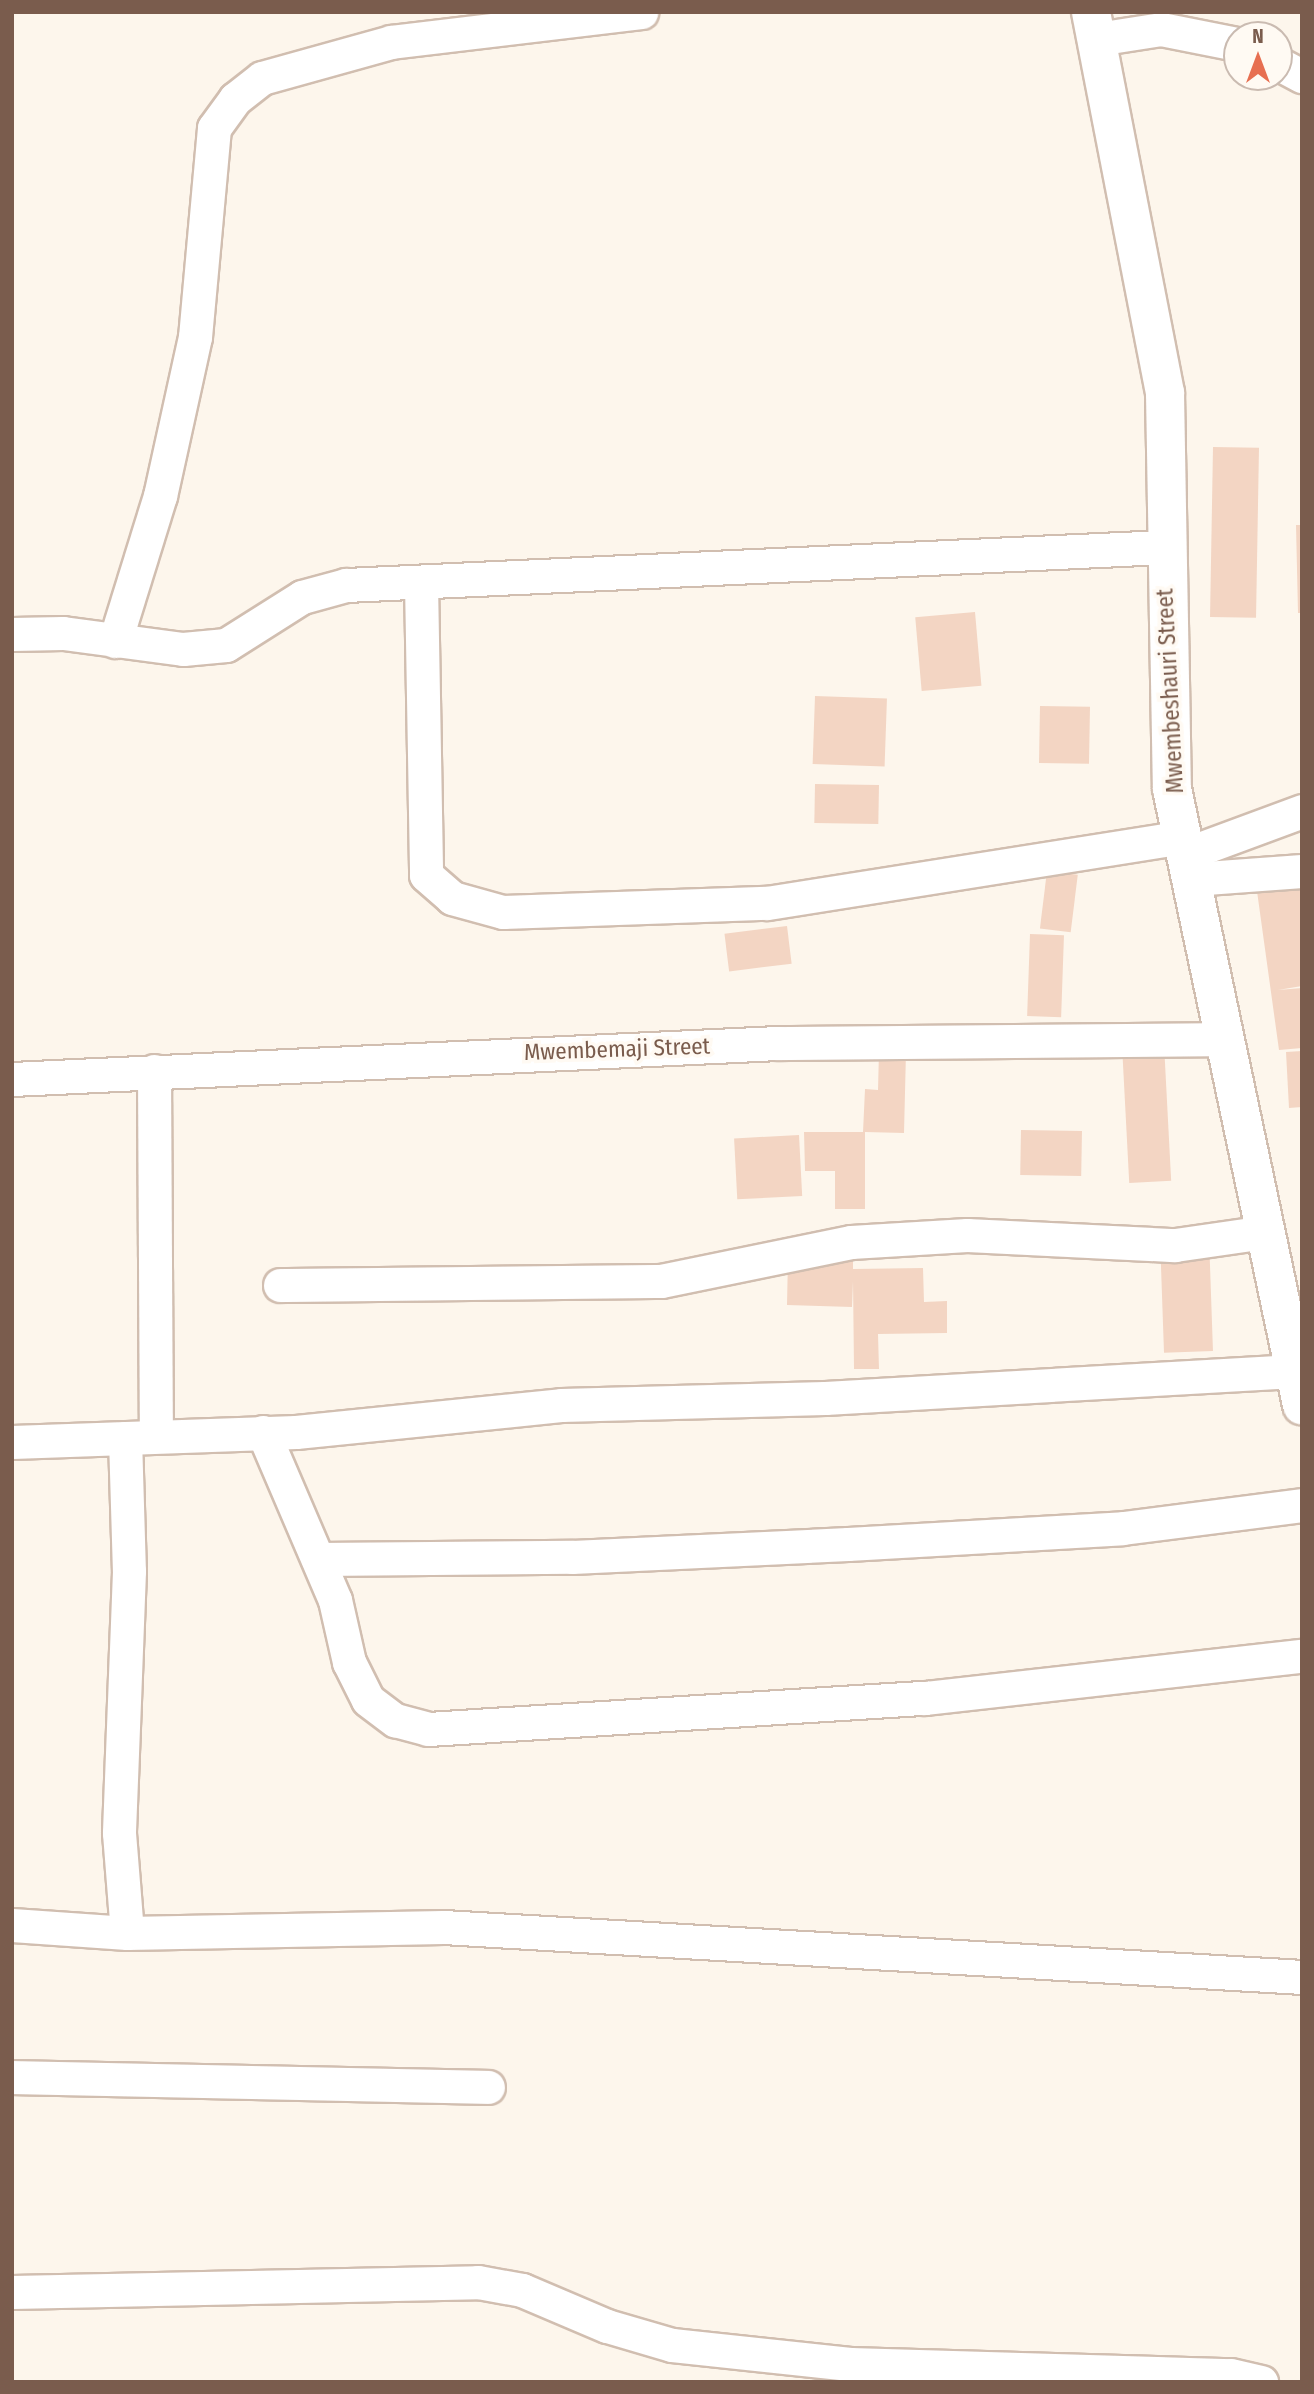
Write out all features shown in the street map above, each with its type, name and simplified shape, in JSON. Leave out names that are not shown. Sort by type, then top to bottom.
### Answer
[{"type":"street","points":[[115,641],[160,496],[195,337],[214,128],[235,99],[262,78],[391,42],[640,12]]},
{"type":"street","points":[[1094,26],[1161,29],[1223,41]]},
{"type":"street","name":"Mwembeshauri Street","points":[[1094,26],[1164,393],[1163,547],[1172,789],[1222,1039],[1298,1388]]},
{"type":"street","points":[[12,634],[183,649],[226,645],[302,597],[346,585],[1163,547]]},
{"type":"street","points":[[421,582],[426,875],[452,898],[503,912],[767,904],[1187,857],[1302,871]]},
{"type":"street","points":[[1187,857],[1302,811]]},
{"type":"street","name":"Mwembemaji Street","points":[[12,1079],[779,1043],[1222,1039]]},
{"type":"street","points":[[127,1933],[119,1833],[129,1571],[140,1437],[154,1071]]},
{"type":"street","points":[[280,1285],[661,1281],[851,1242],[967,1235],[1175,1245],[1265,1232]]},
{"type":"street","points":[[12,1442],[263,1432],[561,1405],[1298,1388]]},
{"type":"street","points":[[263,1432],[318,1559],[349,1662],[368,1700],[395,1720],[428,1728],[925,1698],[1302,1656]]},
{"type":"street","points":[[318,1559],[572,1558],[862,1543],[1123,1528],[1302,1505]]},
{"type":"street","points":[[12,1925],[127,1933],[443,1927],[1302,1977]]},
{"type":"street","points":[[12,2077],[488,2087]]},
{"type":"street","points":[[12,2292],[478,2282],[522,2290],[607,2326],[672,2344],[844,2373],[1005,2377],[1231,2375],[1261,2382]]},
{"type":"building","points":[[1213,447],[1259,448],[1256,618],[1210,617]]},
{"type":"building","points":[[1296,525],[1302,525],[1302,613],[1298,613]]},
{"type":"building","points":[[975,612],[981,686],[922,691],[915,617]]},
{"type":"building","points":[[815,696],[887,699],[885,766],[813,764]]},
{"type":"building","points":[[1040,706],[1090,707],[1089,764],[1039,763]]},
{"type":"building","points":[[815,784],[879,785],[878,824],[814,823]]},
{"type":"building","points":[[1047,871],[1078,875],[1071,932],[1040,929]]},
{"type":"building","points":[[1302,877],[1302,986],[1278,990],[1302,988],[1302,1048],[1279,1050],[1256,884]]},
{"type":"building","points":[[787,926],[792,964],[729,971],[724,934]]},
{"type":"building","points":[[1030,934],[1064,935],[1061,1017],[1027,1016]]},
{"type":"building","points":[[1164,1044],[1171,1181],[1129,1183],[1122,1046]]},
{"type":"building","points":[[879,1051],[906,1052],[904,1133],[865,1132],[865,1209],[835,1209],[835,1171],[805,1171],[804,1132],[863,1132],[865,1089],[878,1090]]},
{"type":"building","points":[[1302,1051],[1302,1107],[1289,1108],[1286,1052]]},
{"type":"building","points":[[1021,1130],[1082,1131],[1081,1176],[1020,1175]]},
{"type":"building","points":[[799,1135],[802,1196],[737,1199],[734,1138]]},
{"type":"building","points":[[1209,1237],[1213,1351],[1164,1353],[1160,1239]]},
{"type":"building","points":[[788,1257],[853,1259],[853,1269],[923,1268],[924,1302],[947,1301],[947,1333],[878,1334],[879,1369],[854,1369],[853,1281],[852,1307],[787,1305]]}]
